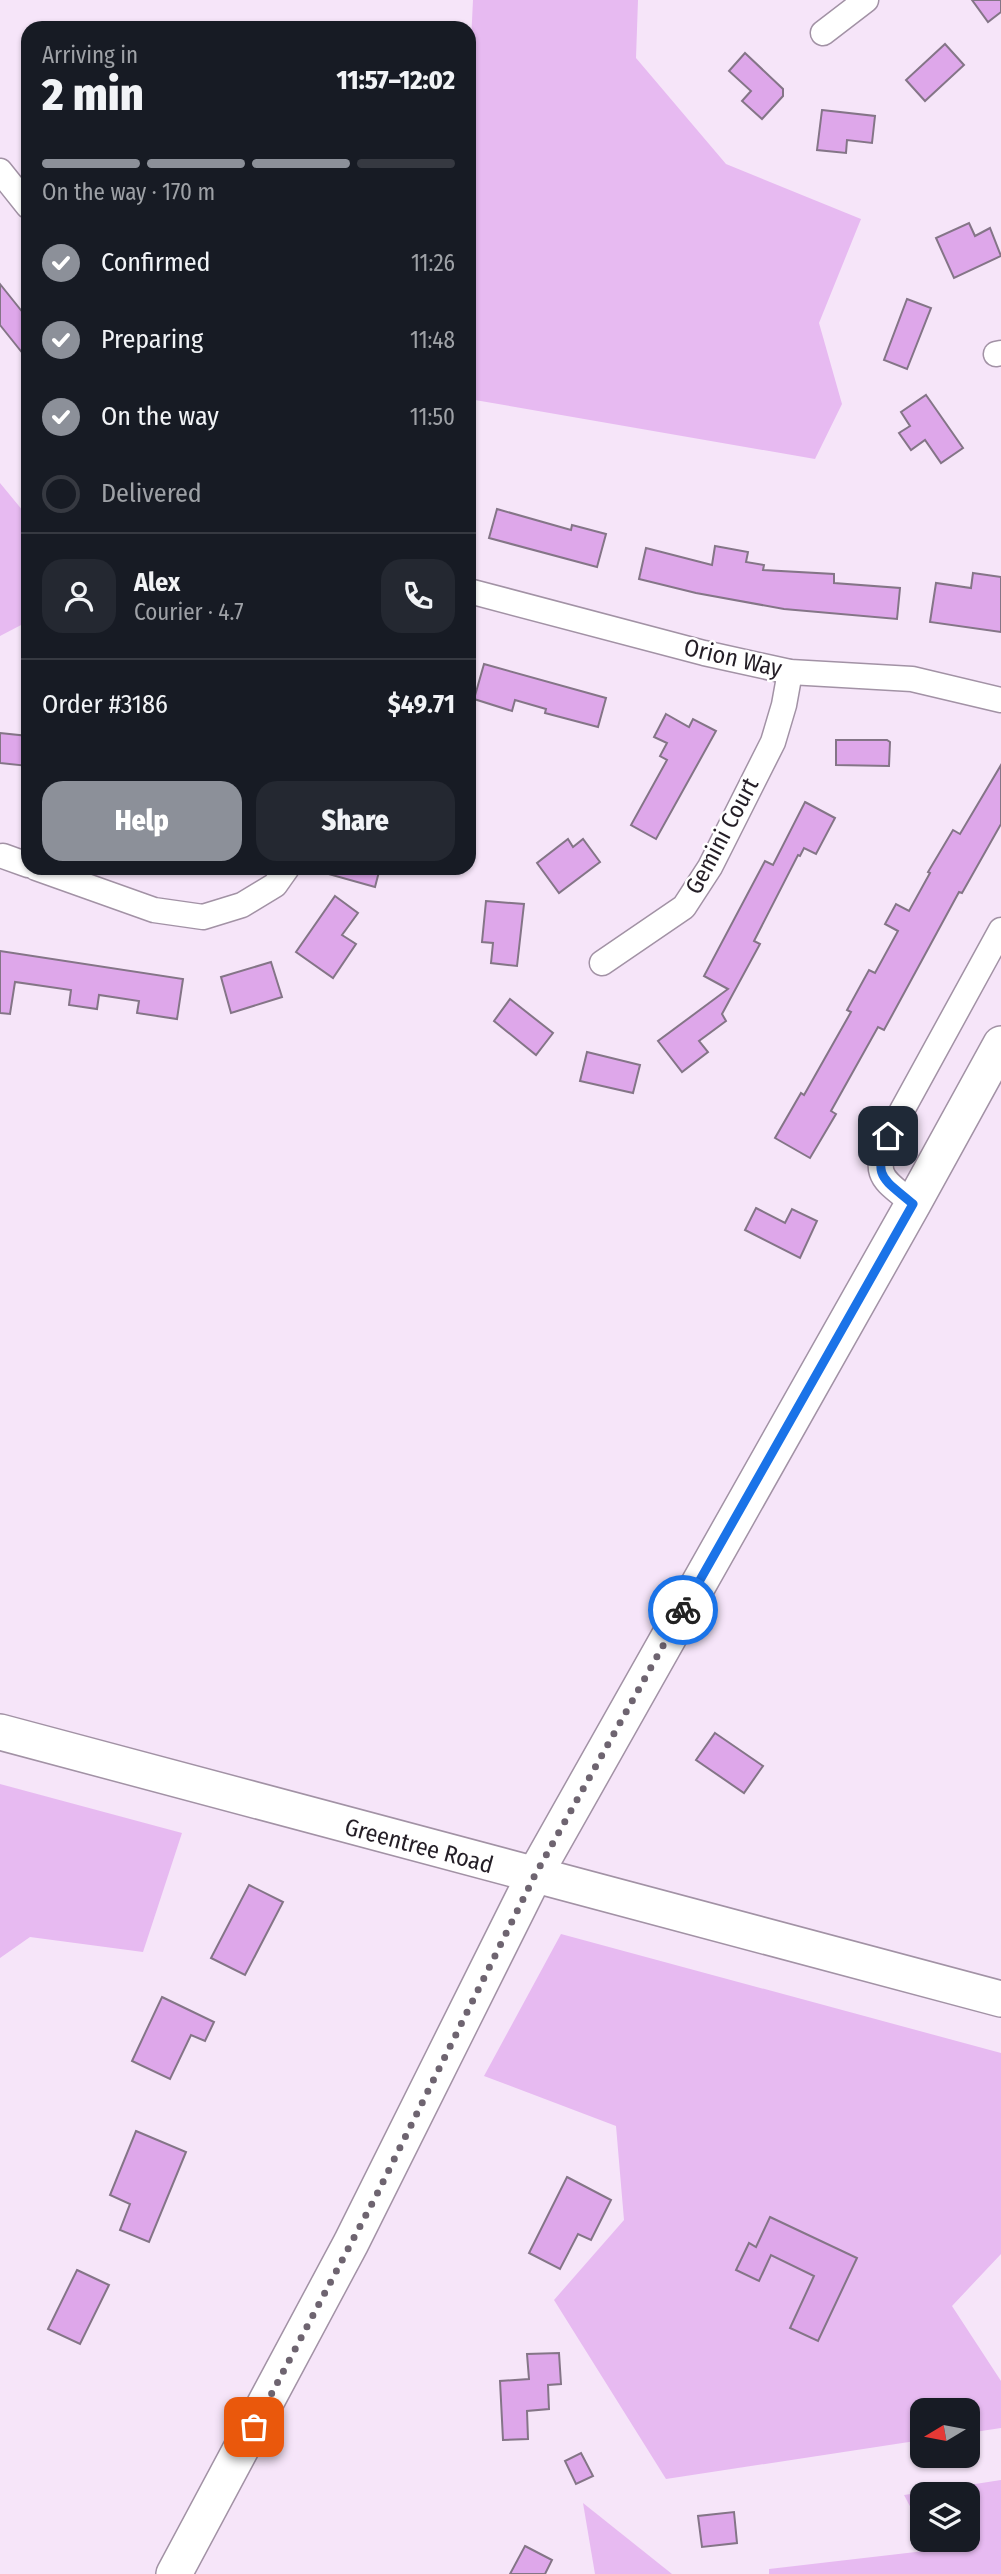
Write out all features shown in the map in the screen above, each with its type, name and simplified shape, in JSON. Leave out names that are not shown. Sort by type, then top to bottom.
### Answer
[{"type":"street","points":[[823,33],[866,0]]},
{"type":"street","points":[[0,171],[21,197]]},
{"type":"street","name":"Orion Way","points":[[476,593],[704,653],[790,672],[912,679],[1001,700]]},
{"type":"street","name":"Gemini Court","points":[[602,963],[684,907],[709,867],[773,742],[790,672]]},
{"type":"street","points":[[3,856],[21,862]]},
{"type":"street","points":[[56,875],[154,910],[203,917],[242,905],[275,885],[282,875]]},
{"type":"street","points":[[913,1204],[882,1177],[879,1160],[894,1124],[1001,930]]},
{"type":"street","points":[[174,2574],[348,2250],[534,1877],[1001,1044]]},
{"type":"street","name":"Greentree Road","points":[[0,1732],[534,1877],[1001,1999]]},
{"type":"shaded area","points":[[473,0],[638,0],[636,58],[726,164],[861,219],[819,323],[842,404],[815,459],[476,400],[476,21],[472,21]]},
{"type":"shaded area","points":[[0,483],[21,508],[21,625],[0,636]]},
{"type":"shaded area","points":[[0,1784],[182,1833],[143,1952],[30,1937],[0,1958]]},
{"type":"shaded area","points":[[561,1934],[1001,2053],[1001,2254],[952,2306],[1001,2381],[1001,2428],[980,2431],[980,2398],[910,2398],[910,2442],[666,2479],[554,2300],[624,2220],[616,2126],[484,2076]]},
{"type":"shaded area","points":[[1001,2480],[1001,2574],[769,2574],[769,2569],[916,2552],[980,2552],[980,2483]]},
{"type":"shaded area","points":[[910,2494],[910,2506],[904,2495]]},
{"type":"shaded area","points":[[583,2503],[672,2574],[595,2574]]},
{"type":"building","points":[[972,0],[1001,0],[1001,12],[988,22]]},
{"type":"building","points":[[945,44],[964,65],[925,101],[906,80]]},
{"type":"building","points":[[745,53],[783,89],[783,96],[762,119],[742,101],[751,91],[729,71]]},
{"type":"building","points":[[822,110],[875,116],[872,143],[847,140],[846,153],[817,150]]},
{"type":"building","points":[[969,223],[975,236],[990,228],[1001,256],[954,278],[936,238]]},
{"type":"building","points":[[0,284],[21,310],[21,351],[0,325]]},
{"type":"building","points":[[907,299],[931,308],[907,369],[884,360]]},
{"type":"building","points":[[926,395],[963,448],[941,463],[925,440],[911,450],[899,433],[910,426],[901,412]]},
{"type":"building","points":[[497,509],[571,530],[572,525],[606,534],[597,567],[489,538]]},
{"type":"building","points":[[715,546],[748,552],[746,562],[764,565],[763,570],[834,574],[834,583],[900,588],[897,619],[784,609],[696,593],[639,579],[646,548],[712,565]]},
{"type":"building","points":[[973,573],[1001,577],[1001,632],[930,622],[936,583],[971,588]]},
{"type":"building","points":[[484,664],[606,698],[598,727],[545,713],[546,709],[515,700],[512,711],[476,700]]},
{"type":"building","points":[[666,714],[689,727],[693,719],[716,731],[656,839],[631,825],[667,760],[660,756],[667,743],[654,737]]},
{"type":"building","points":[[0,733],[21,735],[21,765],[0,763]]},
{"type":"building","points":[[836,740],[887,740],[890,742],[889,766],[836,765]]},
{"type":"building","points":[[1001,765],[1001,824],[962,893],[959,892],[884,1030],[878,1027],[831,1111],[836,1114],[810,1158],[775,1138],[801,1093],[804,1095],[851,1012],[847,1010],[869,970],[875,973],[898,931],[885,924],[896,904],[909,911],[953,830],[960,834]]},
{"type":"building","points":[[805,802],[835,818],[816,854],[804,848],[800,856],[798,855],[754,941],[760,944],[722,1014],[726,1021],[699,1041],[708,1052],[682,1072],[658,1041],[728,989],[704,976],[765,861],[773,865]]},
{"type":"building","points":[[568,839],[573,847],[583,839],[600,862],[559,893],[537,863]]},
{"type":"building","points":[[332,875],[378,875],[375,887]]},
{"type":"building","points":[[335,896],[358,913],[342,935],[356,944],[333,978],[296,952]]},
{"type":"building","points":[[486,901],[524,904],[517,966],[491,963],[493,943],[482,942]]},
{"type":"building","points":[[0,951],[183,979],[177,1019],[137,1013],[139,1001],[99,995],[97,1009],[69,1005],[71,990],[15,982],[10,1014],[0,1013]]},
{"type":"building","points":[[271,962],[282,997],[231,1013],[221,977]]},
{"type":"building","points":[[510,999],[553,1033],[536,1055],[494,1021]]},
{"type":"building","points":[[587,1052],[640,1065],[633,1093],[580,1081]]},
{"type":"building","points":[[756,1208],[785,1223],[792,1209],[817,1221],[800,1258],[745,1230]]},
{"type":"building","points":[[715,1733],[763,1766],[744,1793],[696,1760]]},
{"type":"building","points":[[249,1885],[283,1902],[245,1975],[211,1958]]},
{"type":"building","points":[[162,1997],[214,2022],[205,2041],[191,2035],[170,2079],[132,2061]]},
{"type":"building","points":[[136,2131],[186,2152],[149,2242],[120,2230],[130,2204],[110,2195]]},
{"type":"building","points":[[567,2177],[611,2200],[591,2240],[578,2234],[560,2269],[529,2253]]},
{"type":"building","points":[[770,2217],[857,2258],[818,2341],[790,2328],[814,2276],[771,2255],[759,2281],[736,2270],[749,2243],[756,2247]]},
{"type":"building","points":[[77,2270],[109,2285],[80,2344],[48,2329]]},
{"type":"building","points":[[559,2353],[561,2384],[548,2385],[549,2409],[527,2411],[528,2439],[503,2440],[500,2381],[529,2379],[527,2354]]},
{"type":"building","points":[[581,2453],[593,2476],[576,2484],[565,2461]]},
{"type":"building","points":[[734,2512],[737,2543],[702,2547],[698,2516]]},
{"type":"building","points":[[525,2546],[552,2560],[545,2574],[510,2574]]},
{"type":"way so far","points":[[254,2427],[376,2196],[534,1877],[683,1610]]},
{"type":"route","points":[[683,1610],[913,1204],[882,1177],[879,1160],[888,1136]]}]
